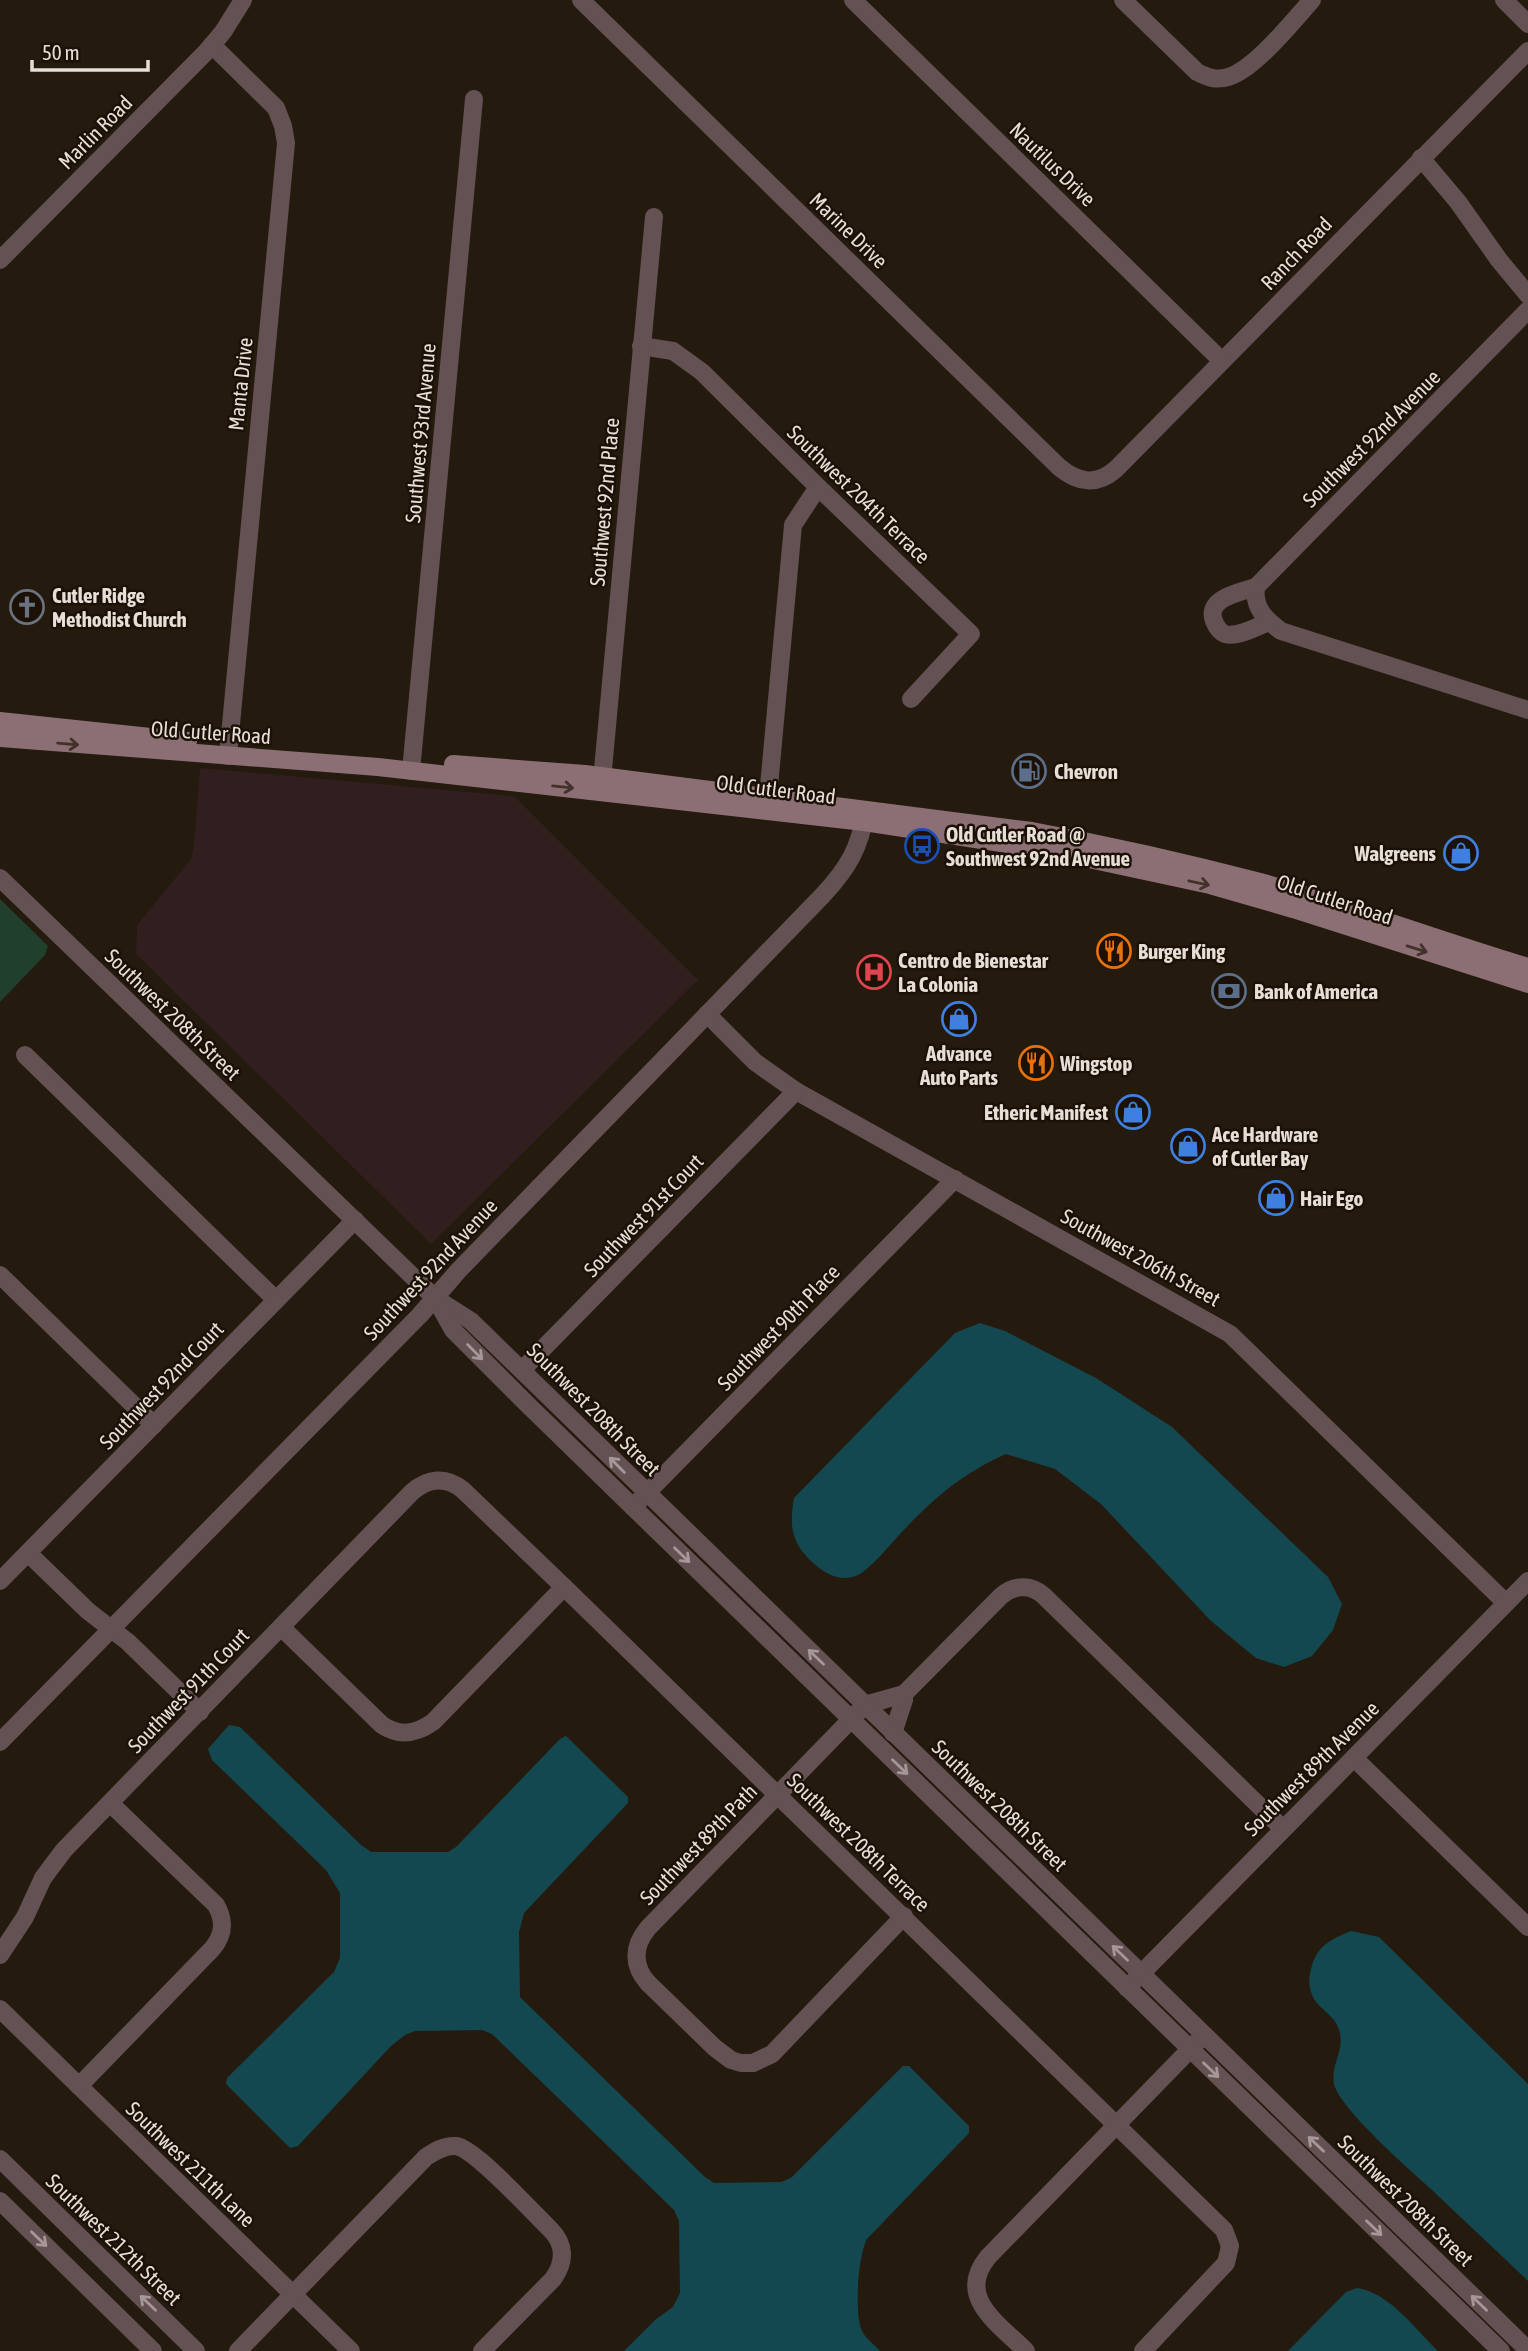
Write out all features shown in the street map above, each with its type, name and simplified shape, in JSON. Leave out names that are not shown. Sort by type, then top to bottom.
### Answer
[{"type":"main road","name":"Old Cutler Road","points":[[0,721],[228,751]]},
{"type":"main road","name":"Old Cutler Road","points":[[0,738],[412,765],[601,784],[865,816],[1032,831],[1175,869],[1260,883],[1351,911],[1508,969],[1528,984]]},
{"type":"main road","name":"Old Cutler Road","points":[[601,784],[768,797],[865,816]]},
{"type":"main road","name":"Old Cutler Road","points":[[1175,869],[1210,885],[1322,919],[1508,969],[1528,967]]},
{"type":"main road","points":[[1322,919],[1328,914],[1342,916],[1351,911]]},
{"type":"street","name":"Marlin Road","points":[[0,260],[212,45],[243,0]]},
{"type":"street","name":"Marine Drive","points":[[580,0],[1059,467],[1075,478],[1093,481]]},
{"type":"street","name":"Nautilus Drive","points":[[853,0],[1222,361]]},
{"type":"street","points":[[1123,0],[1197,72],[1220,79],[1237,74],[1251,64],[1312,0]]},
{"type":"street","points":[[1503,0],[1528,24]]},
{"type":"street","name":"Manta Drive","points":[[212,45],[276,108],[286,143],[228,751]]},
{"type":"street","name":"Ranch Road","points":[[1093,481],[1116,469],[1528,51]]},
{"type":"street","name":"Southwest 93rd Avenue","points":[[412,765],[474,99]]},
{"type":"street","points":[[1421,158],[1528,295]]},
{"type":"street","name":"Southwest 92nd Place","points":[[601,784],[654,217]]},
{"type":"street","name":"Southwest 92nd Avenue","points":[[1256,594],[1528,310]]},
{"type":"street","name":"Southwest 204th Terrace","points":[[641,346],[673,351],[702,372],[971,634],[911,699]]},
{"type":"street","points":[[768,797],[793,525],[818,487]]},
{"type":"street","points":[[1269,622],[1234,634],[1226,634],[1217,628],[1212,617],[1214,606],[1223,598],[1256,594],[1261,613],[1282,631],[1528,710]]},
{"type":"street","name":"Southwest 92nd Avenue","points":[[0,1742],[435,1298],[458,1271],[838,879],[851,860],[865,816]]},
{"type":"street","name":"Southwest 208th Street","points":[[0,878],[435,1298],[471,1321],[522,1370],[1528,2350]]},
{"type":"street","name":"Southwest 206th Street","points":[[707,1014],[755,1062],[796,1091],[1230,1334],[1506,1603]]},
{"type":"street","points":[[25,1055],[276,1300]]},
{"type":"street","name":"Southwest 91st Court","points":[[522,1370],[796,1091]]},
{"type":"street","name":"Southwest 90th Place","points":[[633,1507],[955,1179]]},
{"type":"street","name":"Southwest 92nd Court","points":[[0,1581],[355,1220]]},
{"type":"street","points":[[0,1275],[154,1425]]},
{"type":"street","name":"Southwest 208th Street","points":[[435,1298],[453,1329],[633,1507],[1501,2351]]},
{"type":"street","name":"Southwest 208th Terrace","points":[[435,1480],[448,1481],[460,1487],[1220,2224],[1229,2240],[1228,2258],[1216,2275],[1143,2351]]},
{"type":"street","name":"Southwest 91th Court","points":[[0,1955],[24,1917],[37,1887],[54,1863],[411,1492],[435,1480]]},
{"type":"street","points":[[28,1553],[88,1611],[128,1642],[200,1712]]},
{"type":"street","name":"Southwest 89th Avenue","points":[[1127,1988],[1528,1581]]},
{"type":"street","points":[[281,1628],[382,1726],[399,1733],[413,1732],[433,1722],[564,1587]]},
{"type":"street","points":[[865,1705],[904,1695],[1001,1595],[1015,1588],[1033,1588],[1283,1829]]},
{"type":"street","points":[[893,1733],[904,1695]]},
{"type":"street","name":"Southwest 89th Path","points":[[865,1705],[648,1928],[638,1941],[636,1960],[644,1979],[715,2048],[731,2060],[748,2064],[759,2062],[772,2054],[904,1916]]},
{"type":"street","points":[[1354,1758],[1528,1927]]},
{"type":"street","points":[[79,2086],[212,1949],[220,1938],[222,1928],[222,1917],[216,1905],[110,1802]]},
{"type":"street","name":"Southwest 211th Lane","points":[[0,2009],[351,2351]]},
{"type":"street","points":[[1026,2351],[985,2310],[976,2294],[976,2278],[985,2261],[1204,2035]]},
{"type":"street","points":[[238,2351],[426,2157],[443,2147],[455,2146],[472,2154],[554,2234],[562,2250],[562,2260],[552,2279],[482,2351]]},
{"type":"street","name":"Southwest 212th Street","points":[[0,2159],[196,2351]]},
{"type":"street","points":[[0,2202],[153,2351]]},
{"type":"shaded area","points":[[200,768],[514,796],[698,980],[431,1244],[136,954],[137,925],[191,859]]},
{"type":"green space","points":[[0,899],[48,946],[45,955],[0,1002]]},
{"type":"water","points":[[980,1323],[1005,1331],[1096,1378],[1172,1427],[1328,1577],[1342,1604],[1333,1630],[1312,1656],[1284,1667],[1256,1658],[1211,1621],[1101,1504],[1055,1469],[1006,1454],[948,1488],[858,1575],[837,1577],[812,1562],[794,1537],[794,1498],[955,1333]]},
{"type":"water","points":[[229,1725],[240,1727],[371,1852],[448,1852],[566,1736],[628,1797],[628,1803],[524,1913],[519,1932],[520,1997],[705,2177],[714,2183],[781,2182],[791,2178],[903,2066],[909,2066],[969,2126],[969,2133],[867,2239],[861,2258],[858,2312],[863,2334],[880,2351],[624,2351],[655,2320],[673,2307],[680,2293],[679,2221],[674,2210],[492,2034],[482,2030],[415,2031],[405,2035],[391,2046],[298,2146],[290,2148],[226,2084],[227,2078],[334,1972],[340,1958],[340,1893],[326,1870],[212,1760],[208,1749]]},
{"type":"water","points":[[1351,1931],[1379,1937],[1528,2084],[1528,2281],[1377,2139],[1339,2095],[1333,2076],[1341,2043],[1338,2027],[1314,1999],[1309,1977],[1315,1957],[1323,1946]]},
{"type":"water","points":[[1357,2288],[1369,2291],[1391,2304],[1438,2351],[1288,2351],[1346,2292]]},
{"type":"place","name":"Cutler Ridge Methodist Church","points":[[27,607]]},
{"type":"place","name":"Chevron","points":[[1029,771]]},
{"type":"place","name":"Old Cutler Road @ Southwest 92nd Avenue","points":[[922,846]]},
{"type":"place","name":"Walgreens","points":[[1461,853]]},
{"type":"place","name":"Burger King","points":[[1114,951]]},
{"type":"place","name":"Centro de Bienestar La Colonia","points":[[874,972]]},
{"type":"place","name":"Bank of America","points":[[1229,991]]},
{"type":"place","name":"Advance Auto Parts","points":[[959,1019]]},
{"type":"place","name":"Wingstop","points":[[1036,1063]]},
{"type":"place","name":"Etheric Manifest","points":[[1133,1112]]},
{"type":"place","name":"Ace Hardware of Cutler Bay","points":[[1188,1146]]},
{"type":"place","name":"Hair Ego","points":[[1276,1198]]}]
